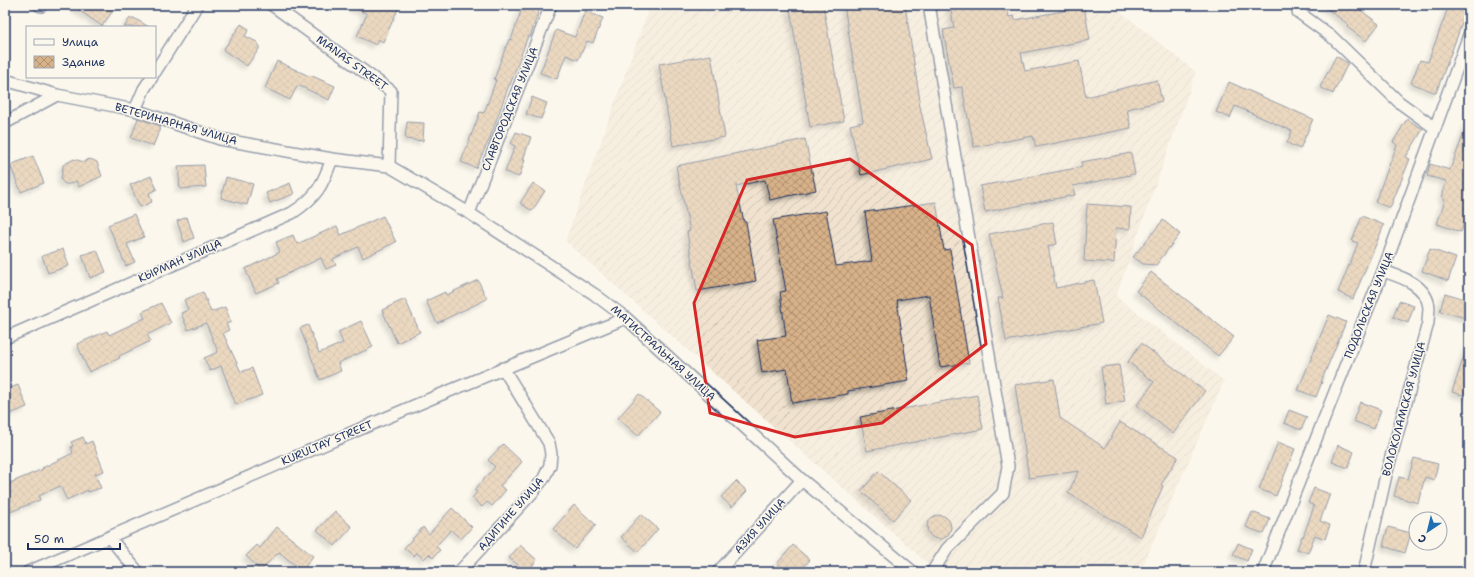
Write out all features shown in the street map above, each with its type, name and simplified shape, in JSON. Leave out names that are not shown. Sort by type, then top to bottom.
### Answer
[{"type":"street","points":[[156,70],[197,5]]},
{"type":"street","name":"MANAS STREET","points":[[272,5],[391,91],[389,166]]},
{"type":"street","name":"СЛАВГОРОДСКАЯ УЛИЦА","points":[[469,213],[551,5]]},
{"type":"street","points":[[929,5],[1008,466],[1003,494],[947,549],[932,572]]},
{"type":"street","points":[[1298,12],[1331,36],[1399,102],[1435,128]]},
{"type":"street","name":"ПОДОЛЬСКАЯ УЛИЦА","points":[[1262,572],[1383,271],[1469,35]]},
{"type":"street","points":[[135,110],[151,78]]},
{"type":"street","name":"ВЕТЕРИНАРНАЯ УЛИЦА","points":[[5,80],[57,95],[135,110],[220,139],[332,159],[389,166]]},
{"type":"street","points":[[5,123],[57,95]]},
{"type":"street","name":"КЫРМАН УЛИЦА","points":[[5,338],[292,213],[306,204],[316,194],[324,180],[332,159]]},
{"type":"street","name":"МАГИСТРАЛЬНАЯ УЛИЦА","points":[[389,166],[469,213],[594,294],[626,318],[802,480],[913,572]]},
{"type":"street","name":"ВОЛОКОЛАМСКАЯ УЛИЦА","points":[[1364,572],[1386,475],[1428,323],[1429,306],[1425,294],[1414,284],[1402,277],[1383,271]]},
{"type":"street","name":"KURULTAY STREET","points":[[28,572],[503,368],[626,318]]},
{"type":"street","name":"АДИГИНЕ УЛИЦА","points":[[459,572],[532,493],[544,478],[550,465],[551,454],[548,443],[503,368]]},
{"type":"street","name":"АЗИЯ УЛИЦА","points":[[718,572],[802,480]]},
{"type":"street","points":[[109,537],[138,572]]},
{"type":"highlighted area","points":[[850,159],[972,245],[986,344],[882,423],[795,437],[710,413],[694,303],[747,180]]},
{"type":"shaded area","points":[[650,5],[1112,5],[1196,72],[1116,296],[1224,381],[1140,572],[937,572],[565,241]]},
{"type":"building","points":[[71,5],[117,5],[102,26]]},
{"type":"building","points":[[348,5],[400,5],[383,42],[378,39],[376,45],[357,36],[367,14]]},
{"type":"building","points":[[523,5],[541,5],[530,37],[528,36],[509,85],[490,138],[476,168],[461,162],[480,112],[484,113],[496,80],[494,80],[499,65],[509,39],[511,40]]},
{"type":"building","points":[[823,5],[844,121],[810,127],[790,9]]},
{"type":"building","points":[[844,5],[905,5],[919,102],[932,159],[861,175],[850,125],[863,122]]},
{"type":"building","points":[[950,5],[1007,5],[1009,17],[1014,16],[1015,20],[1084,7],[1090,40],[1021,53],[1025,71],[1079,61],[1086,97],[1157,80],[1162,101],[1127,109],[1131,128],[1036,147],[1033,136],[974,147],[962,87],[954,88],[943,30],[954,28]]},
{"type":"building","points":[[1322,5],[1354,5],[1379,24],[1366,41],[1347,27],[1349,25]]},
{"type":"building","points":[[1449,5],[1469,5],[1436,93],[1411,83],[1420,60],[1428,62]]},
{"type":"building","points":[[585,11],[603,18],[593,43],[587,41],[578,60],[566,55],[557,79],[540,73],[556,30],[575,37]]},
{"type":"building","points":[[130,18],[134,18],[147,26],[125,26]]},
{"type":"building","points":[[241,24],[249,29],[245,36],[257,42],[259,45],[259,49],[247,66],[223,50]]},
{"type":"building","points":[[711,55],[725,137],[673,146],[659,64]]},
{"type":"building","points":[[1336,56],[1348,63],[1333,94],[1320,87]]},
{"type":"building","points":[[277,61],[335,86],[329,100],[298,85],[290,100],[265,88]]},
{"type":"building","points":[[1229,82],[1313,119],[1300,149],[1287,143],[1292,131],[1235,106],[1230,118],[1216,112]]},
{"type":"building","points":[[532,97],[547,103],[541,119],[526,114]]},
{"type":"building","points":[[138,118],[161,126],[153,146],[131,138]]},
{"type":"building","points":[[1407,119],[1423,129],[1406,157],[1410,159],[1390,208],[1375,202],[1397,145],[1393,142]]},
{"type":"building","points":[[407,122],[424,123],[423,141],[405,139]]},
{"type":"building","points":[[1468,122],[1469,199],[1466,218],[1461,232],[1437,224],[1445,200],[1442,198],[1446,181],[1427,176],[1430,164],[1450,170]]},
{"type":"building","points":[[516,132],[531,137],[519,177],[505,172],[515,146],[511,144]]},
{"type":"building","points":[[805,139],[816,190],[770,200],[765,180],[736,186],[744,222],[746,222],[756,281],[697,291],[687,232],[690,231],[676,166]]},
{"type":"building","points":[[1131,153],[1135,174],[1073,186],[1075,195],[985,212],[980,186],[1082,167],[1081,162]]},
{"type":"building","points":[[33,156],[44,183],[21,192],[10,165]]},
{"type":"building","points":[[74,159],[84,162],[89,159],[97,162],[102,176],[79,187],[76,181],[70,184],[65,184],[61,180],[63,165]]},
{"type":"building","points":[[204,165],[206,187],[180,189],[178,166]]},
{"type":"building","points":[[151,176],[157,189],[149,193],[152,202],[140,207],[130,185]]},
{"type":"building","points":[[226,177],[253,184],[247,205],[221,198]]},
{"type":"building","points":[[290,183],[294,194],[270,203],[266,193]]},
{"type":"building","points":[[533,183],[545,191],[532,211],[520,203]]},
{"type":"building","points":[[936,202],[944,250],[950,249],[969,363],[940,367],[929,295],[897,300],[909,381],[848,391],[848,394],[792,403],[787,369],[762,373],[757,340],[786,336],[780,292],[786,291],[773,220],[826,211],[836,266],[872,261],[865,212]]},
{"type":"building","points":[[1087,204],[1131,207],[1130,229],[1116,228],[1114,263],[1084,261]]},
{"type":"building","points":[[134,214],[144,237],[127,244],[135,262],[126,266],[108,225]]},
{"type":"building","points":[[383,216],[396,242],[363,258],[358,247],[333,259],[336,265],[326,269],[321,258],[277,279],[279,283],[256,293],[245,269],[280,252],[276,242],[293,235],[297,244],[337,226],[341,235]]},
{"type":"building","points":[[1362,216],[1384,225],[1353,299],[1338,292],[1358,243],[1352,241]]},
{"type":"building","points":[[187,217],[194,238],[184,242],[177,221]]},
{"type":"building","points":[[1163,220],[1180,234],[1156,265],[1143,264],[1133,257]]},
{"type":"building","points":[[1053,222],[1057,244],[1048,246],[1056,288],[1094,280],[1102,323],[1006,341],[998,298],[1003,298],[989,234]]},
{"type":"building","points":[[63,249],[69,266],[48,273],[42,256]]},
{"type":"building","points":[[1430,249],[1456,258],[1448,281],[1422,271]]},
{"type":"building","points":[[97,250],[106,272],[90,278],[82,255]]},
{"type":"building","points":[[1151,272],[1234,337],[1218,356],[1136,291]]},
{"type":"building","points":[[478,280],[487,299],[437,323],[426,301],[445,292],[446,295]]},
{"type":"building","points":[[203,292],[211,312],[225,307],[231,322],[226,324],[229,330],[223,333],[241,372],[252,368],[262,395],[236,405],[221,366],[210,371],[204,358],[218,352],[206,323],[188,330],[181,313],[188,310],[184,300]]},
{"type":"building","points":[[1445,293],[1469,300],[1469,319],[1440,311]]},
{"type":"building","points":[[405,299],[420,332],[397,343],[382,310]]},
{"type":"building","points":[[1399,301],[1414,306],[1408,323],[1393,317]]},
{"type":"building","points":[[161,303],[171,323],[147,335],[151,341],[119,356],[120,358],[89,372],[77,344],[107,331],[109,335],[145,318],[142,312]]},
{"type":"building","points":[[1329,315],[1346,322],[1316,397],[1298,390]]},
{"type":"building","points":[[361,321],[373,347],[338,363],[341,371],[320,380],[300,328],[308,325],[319,353],[343,343],[338,332]]},
{"type":"building","points":[[1141,343],[1205,391],[1173,434],[1137,405],[1154,382],[1128,362]]},
{"type":"building","points":[[1467,347],[1469,347],[1469,397],[1452,392]]},
{"type":"building","points":[[1119,365],[1125,401],[1106,404],[1101,367]]},
{"type":"building","points":[[1054,379],[1060,418],[1105,448],[1120,422],[1178,457],[1161,485],[1163,486],[1141,537],[1068,493],[1079,471],[1029,478],[1015,385]]},
{"type":"building","points":[[18,385],[27,407],[5,416],[5,390]]},
{"type":"building","points":[[639,394],[660,412],[638,436],[618,418]]},
{"type":"building","points":[[977,395],[983,429],[867,451],[860,417]]},
{"type":"building","points":[[1360,402],[1381,410],[1374,429],[1353,421]]},
{"type":"building","points":[[1289,410],[1307,417],[1301,430],[1284,423]]},
{"type":"building","points":[[83,437],[86,444],[92,441],[104,471],[95,474],[101,488],[88,492],[88,490],[67,500],[60,486],[39,496],[40,500],[5,514],[5,485],[43,469],[42,468],[73,453],[71,447],[73,446],[71,442]]},
{"type":"building","points":[[1278,442],[1295,449],[1276,496],[1259,489]]},
{"type":"building","points":[[503,444],[522,462],[500,486],[506,490],[492,506],[487,502],[482,507],[472,498],[477,492],[474,490],[495,467],[488,460]]},
{"type":"building","points":[[1338,445],[1354,452],[1348,468],[1332,462]]},
{"type":"building","points":[[1414,458],[1438,464],[1434,480],[1425,477],[1418,503],[1394,496],[1399,477],[1408,479]]},
{"type":"building","points":[[878,471],[911,500],[893,520],[861,491]]},
{"type":"building","points":[[736,481],[747,491],[732,507],[721,497]]},
{"type":"building","points":[[1314,488],[1330,494],[1320,521],[1330,525],[1325,539],[1315,535],[1308,553],[1297,549],[1314,506],[1308,503]]},
{"type":"building","points":[[574,505],[596,525],[575,549],[553,529]]},
{"type":"building","points":[[452,508],[472,527],[461,539],[451,530],[436,546],[440,550],[433,558],[429,554],[424,559],[417,553],[414,556],[404,548],[423,527],[429,534]]},
{"type":"building","points":[[335,511],[352,527],[335,546],[317,530]]},
{"type":"building","points":[[1252,512],[1270,519],[1264,534],[1246,527]]},
{"type":"building","points":[[641,514],[658,529],[638,552],[621,537]]},
{"type":"building","points":[[939,515],[947,519],[951,527],[947,535],[939,539],[931,535],[927,527],[931,519]]},
{"type":"building","points":[[277,527],[313,556],[302,571],[279,552],[261,570],[246,556],[257,545],[260,548]]},
{"type":"building","points":[[1388,527],[1408,532],[1408,543],[1405,553],[1383,546]]},
{"type":"building","points":[[1238,543],[1252,549],[1247,561],[1233,555]]},
{"type":"building","points":[[520,545],[537,560],[527,572],[509,558]]},
{"type":"building","points":[[793,545],[810,560],[799,572],[786,572],[777,564]]}]
